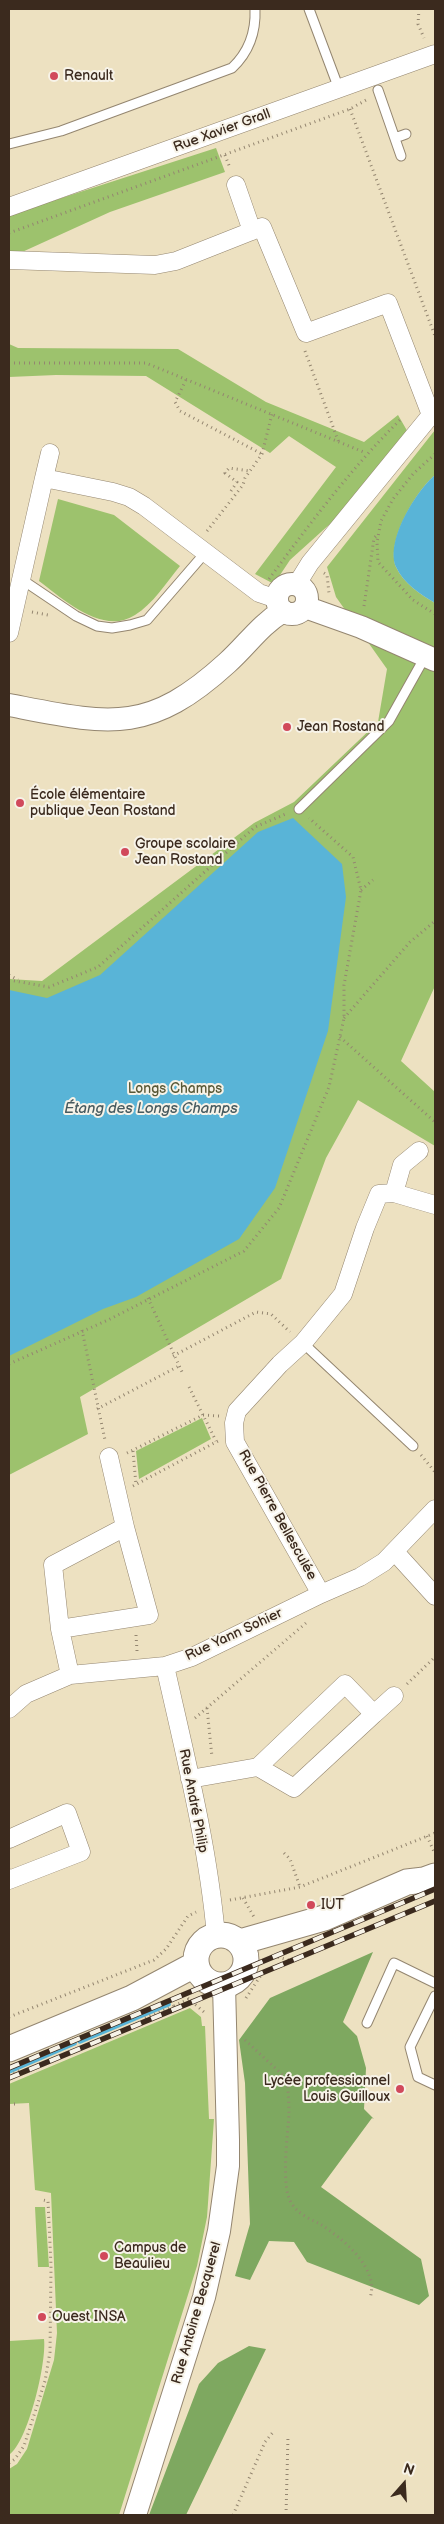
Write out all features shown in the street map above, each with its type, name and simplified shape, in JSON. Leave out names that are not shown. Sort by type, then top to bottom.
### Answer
[{"type":"main road","points":[[407,1882],[418,1868],[435,1859]]},
{"type":"main road","points":[[243,1954],[407,1882],[424,1880],[435,1876]]},
{"type":"main road","points":[[208,1976],[202,1944],[216,1936],[228,1936],[243,1954]]},
{"type":"main road","points":[[9,2049],[132,1998],[208,1976],[238,1978],[243,1954]]},
{"type":"street","name":"Rue Xavier Grall","points":[[9,207],[435,54]]},
{"type":"street","points":[[236,185],[252,231]]},
{"type":"street","points":[[9,260],[155,265],[176,261],[262,227],[306,333],[388,303],[433,413],[310,563],[297,584],[283,587],[273,601],[265,622],[229,662],[194,691],[158,711],[131,719],[104,721],[9,705]]},
{"type":"street","points":[[9,633],[13,600],[50,453]]},
{"type":"street","points":[[44,478],[130,498],[144,506],[200,549],[292,614],[305,607],[361,627],[431,658]]},
{"type":"street","points":[[297,584],[306,594],[305,607]]},
{"type":"street","points":[[394,1194],[402,1165],[420,1151]]},
{"type":"street","points":[[236,1417],[238,1411],[302,1343],[343,1294],[365,1228],[379,1194],[394,1194],[435,1205]]},
{"type":"street","name":"Rue Pierre Bellesculée","points":[[236,1417],[235,1442],[321,1594]]},
{"type":"street","points":[[60,1629],[149,1615],[125,1527],[109,1458]]},
{"type":"street","name":"Rue Yann Sohier","points":[[9,1709],[26,1694],[70,1675],[165,1666],[192,1656],[321,1594],[360,1578],[395,1552],[435,1509]]},
{"type":"street","points":[[70,1675],[60,1629],[53,1565],[125,1527]]},
{"type":"street","points":[[395,1552],[435,1596]]},
{"type":"street","name":"Rue André Philip","points":[[165,1666],[190,1779],[213,1904],[216,1936]]},
{"type":"street","points":[[190,1779],[258,1767],[345,1684],[374,1714]]},
{"type":"street","points":[[258,1767],[294,1788],[394,1696]]},
{"type":"street","points":[[9,1839],[68,1813],[81,1852],[9,1879]]},
{"type":"street","name":"Rue Antoine Becquerel","points":[[135,2515],[204,2298],[219,2231],[228,2166],[228,2140],[208,1976]]},
{"type":"lane","points":[[9,144],[61,131],[232,68],[242,58],[248,48],[255,23],[255,9]]},
{"type":"lane","points":[[309,9],[339,89]]},
{"type":"lane","points":[[378,90],[402,156]]},
{"type":"lane","points":[[395,138],[406,134]]},
{"type":"lane","points":[[20,578],[76,616],[97,626],[112,628],[146,620],[200,549]]},
{"type":"lane","points":[[299,809],[389,721],[431,658]]},
{"type":"lane","points":[[302,1343],[413,1446]]},
{"type":"lane","points":[[367,2023],[394,1963],[435,1983]]},
{"type":"lane","points":[[435,1996],[410,2047],[418,2077],[435,2085]]},
{"type":"path","points":[[419,9],[418,24],[424,38]]},
{"type":"path","points":[[9,233],[350,109],[363,103],[378,90]]},
{"type":"path","points":[[350,109],[435,336]]},
{"type":"path","points":[[306,333],[304,348],[339,443]]},
{"type":"path","points":[[9,363],[146,363],[366,453],[273,601]]},
{"type":"path","points":[[186,380],[176,402],[180,411],[262,454]]},
{"type":"path","points":[[200,549],[243,486],[250,471],[262,454],[272,414]]},
{"type":"path","points":[[435,454],[413,474],[393,499],[381,521],[378,533],[378,562],[413,600],[435,614]]},
{"type":"path","points":[[231,491],[237,482],[226,473],[229,468],[250,471]]},
{"type":"path","points":[[361,627],[374,538],[378,533]]},
{"type":"path","points":[[13,600],[50,616]]},
{"type":"path","points":[[9,980],[49,987],[98,967],[255,827],[299,809],[353,857],[361,890],[344,985],[344,1018],[329,1087],[279,1208],[244,1251],[148,1298],[108,1320],[9,1364]]},
{"type":"path","points":[[361,890],[373,880]]},
{"type":"path","points":[[344,1018],[410,942],[435,921]]},
{"type":"path","points":[[9,975],[21,982]]},
{"type":"path","points":[[339,1037],[435,1122]]},
{"type":"path","points":[[148,1298],[173,1356],[184,1374]]},
{"type":"path","points":[[173,1356],[256,1312],[271,1314],[302,1343]]},
{"type":"path","points":[[82,1330],[97,1409],[109,1458]]},
{"type":"path","points":[[97,1409],[179,1366]]},
{"type":"path","points":[[117,1495],[216,1442],[189,1387]]},
{"type":"path","points":[[136,1485],[133,1450],[203,1415],[236,1417]]},
{"type":"path","points":[[430,1466],[435,1472]]},
{"type":"path","points":[[136,1616],[138,1668]]},
{"type":"path","points":[[200,1713],[309,1621]]},
{"type":"path","points":[[394,1696],[435,1657]]},
{"type":"path","points":[[207,1708],[214,1775]]},
{"type":"path","points":[[243,1898],[300,1887],[435,1833]]},
{"type":"path","points":[[427,1836],[435,1854]]},
{"type":"path","points":[[284,1853],[290,1859],[300,1887]]},
{"type":"path","points":[[245,2000],[264,1972],[435,1900]]},
{"type":"path","points":[[9,2017],[154,1960],[166,1949],[188,1916],[213,1904]]},
{"type":"path","points":[[244,2031],[246,2040],[287,2079],[289,2113],[286,2156],[291,2204],[348,2245],[368,2272],[374,2288],[370,2298]]},
{"type":"path","points":[[9,2104],[15,2104],[15,2108]]},
{"type":"path","points":[[9,2463],[15,2459],[24,2446],[44,2381],[50,2352],[51,2266],[48,2201],[43,2200]]},
{"type":"path","points":[[233,2515],[265,2442],[274,2431]]},
{"type":"path","points":[[286,2515],[288,2436]]},
{"type":"green space","points":[[216,148],[225,172],[110,212],[9,258],[9,215]]},
{"type":"green space","points":[[9,344],[18,348],[178,349],[266,402],[364,442],[398,415],[409,434],[341,514],[290,560],[274,584],[255,574],[336,467],[289,436],[270,453],[146,376],[56,375],[9,377]]},
{"type":"green space","name":"Longs Champs","points":[[435,430],[435,475],[419,492],[405,517],[395,544],[394,556],[396,567],[403,578],[418,592],[435,603],[435,986],[401,1061],[435,1092],[435,1146],[358,1100],[326,1158],[281,1279],[80,1397],[88,1434],[9,1475],[9,979],[42,981],[254,823],[294,802],[378,722],[387,669],[336,597],[327,567]]},
{"type":"green space","points":[[58,499],[114,515],[180,566],[148,605],[135,615],[123,620],[110,621],[97,618],[71,605],[39,581]]},
{"type":"green space","points":[[202,1418],[211,1439],[139,1479],[136,1451]]},
{"type":"green space","points":[[373,1952],[343,2022],[357,2036],[366,2068],[364,2109],[374,2119],[372,2118],[321,2187],[421,2259],[429,2296],[419,2305],[307,2262],[294,2242],[269,2241],[250,2280],[235,2276],[250,2224],[245,2083],[239,2040],[270,1998]]},
{"type":"green space","name":"Campus de Beaulieu","points":[[190,2008],[201,2017],[202,2026],[205,2026],[209,2119],[214,2119],[207,2217],[197,2266],[119,2515],[9,2515],[9,2469],[17,2464],[27,2449],[54,2360],[57,2333],[51,2193],[35,2190],[29,2103],[9,2104],[9,2084]]},
{"type":"green space","points":[[35,2207],[45,2207],[49,2267],[38,2267]]},
{"type":"green space","points":[[44,2339],[42,2365],[35,2401],[23,2435],[9,2455],[9,2341]]},
{"type":"green space","points":[[249,2346],[266,2349],[186,2515],[149,2515],[199,2384],[218,2363]]},
{"type":"water","points":[[435,475],[435,603],[418,592],[403,578],[396,567],[394,556],[398,531],[404,517],[419,492]]},
{"type":"water","name":"Étang des Longs Champs","points":[[293,818],[342,864],[346,897],[328,1031],[275,1188],[239,1239],[136,1297],[103,1309],[9,1356],[9,990],[47,998],[100,975],[258,832]]},
{"type":"waterway","points":[[80,2041],[168,2004]]},
{"type":"waterway","points":[[9,2071],[74,2043]]},
{"type":"railway","points":[[9,2068],[435,1889]]},
{"type":"railway","points":[[9,2078],[435,1901]]},
{"type":"place","name":"Renault","points":[[54,76]]},
{"type":"place","name":"Jean Rostand","points":[[287,727]]},
{"type":"place","name":"École élémentaire publique Jean Rostand","points":[[20,803]]},
{"type":"place","name":"Groupe scolaire Jean Rostand","points":[[125,852]]},
{"type":"place","name":"IUT","points":[[311,1905]]},
{"type":"place","name":"Lycée professionnel Louis Guilloux","points":[[400,2089]]},
{"type":"place","name":"Campus de Beaulieu","points":[[104,2256]]},
{"type":"place","name":"Ouest INSA","points":[[42,2317]]}]
